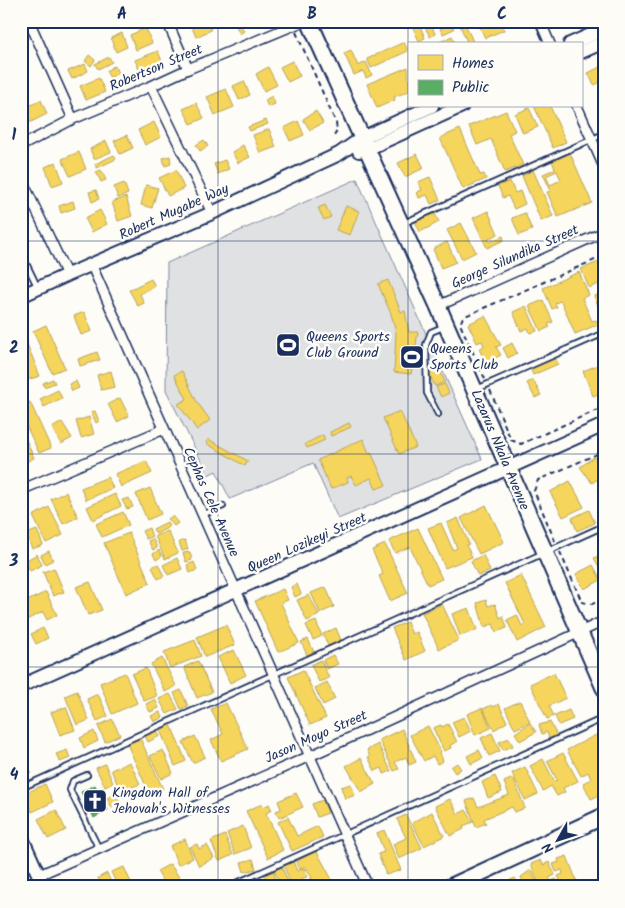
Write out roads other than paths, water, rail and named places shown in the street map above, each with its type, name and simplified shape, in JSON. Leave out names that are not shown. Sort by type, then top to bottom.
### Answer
[{"type":"highway","name":"Lazarus Nkala Avenue","points":[[309,21],[446,326],[480,388],[507,468],[551,549],[579,631],[604,688]]},
{"type":"highway","points":[[450,887],[604,816]]},
{"type":"street","points":[[28,21],[73,119]]},
{"type":"street","points":[[167,21],[188,69]]},
{"type":"street","name":"Robertson Street","points":[[21,146],[73,119],[304,21]]},
{"type":"street","points":[[540,21],[549,42]]},
{"type":"street","points":[[575,42],[604,29]]},
{"type":"street","points":[[582,52],[604,42]]},
{"type":"street","points":[[151,86],[212,213]]},
{"type":"street","name":"Robert Mugabe Way","points":[[364,144],[428,108]]},
{"type":"street","name":"Robert Mugabe Way","points":[[21,296],[212,213],[339,154],[457,108]]},
{"type":"street","points":[[578,108],[604,167]]},
{"type":"street","points":[[21,178],[67,275]]},
{"type":"street","name":"George Silundika Street","points":[[438,306],[604,232]]},
{"type":"street","name":"Cephas Cele Avenue","points":[[91,264],[368,887]]},
{"type":"street","name":"Queen Lozikeyi Street","points":[[21,686],[604,426]]},
{"type":"street","points":[[21,490],[164,430]]},
{"type":"street","name":"Jason Moyo Street","points":[[41,881],[99,849],[310,756],[604,620]]},
{"type":"street","points":[[21,836],[41,881]]},
{"type":"lane","points":[[400,225],[604,134]]},
{"type":"lane","points":[[21,253],[39,289]]},
{"type":"lane","points":[[438,414],[427,393],[426,345],[431,332],[446,326]]},
{"type":"lane","points":[[480,388],[604,333]]},
{"type":"lane","points":[[202,515],[224,506]]},
{"type":"lane","points":[[21,788],[604,526]]},
{"type":"lane","points":[[228,887],[604,718]]},
{"type":"lane","points":[[87,775],[73,781],[70,790],[99,849]]},
{"type":"place","name":"Queens Sports Club Ground","points":[[288,345]]},
{"type":"place","name":"Queens Sports Club","points":[[412,357]]},
{"type":"place","name":"Kingdom Hall of Jehovah's Witnesses","points":[[95,801]]}]
